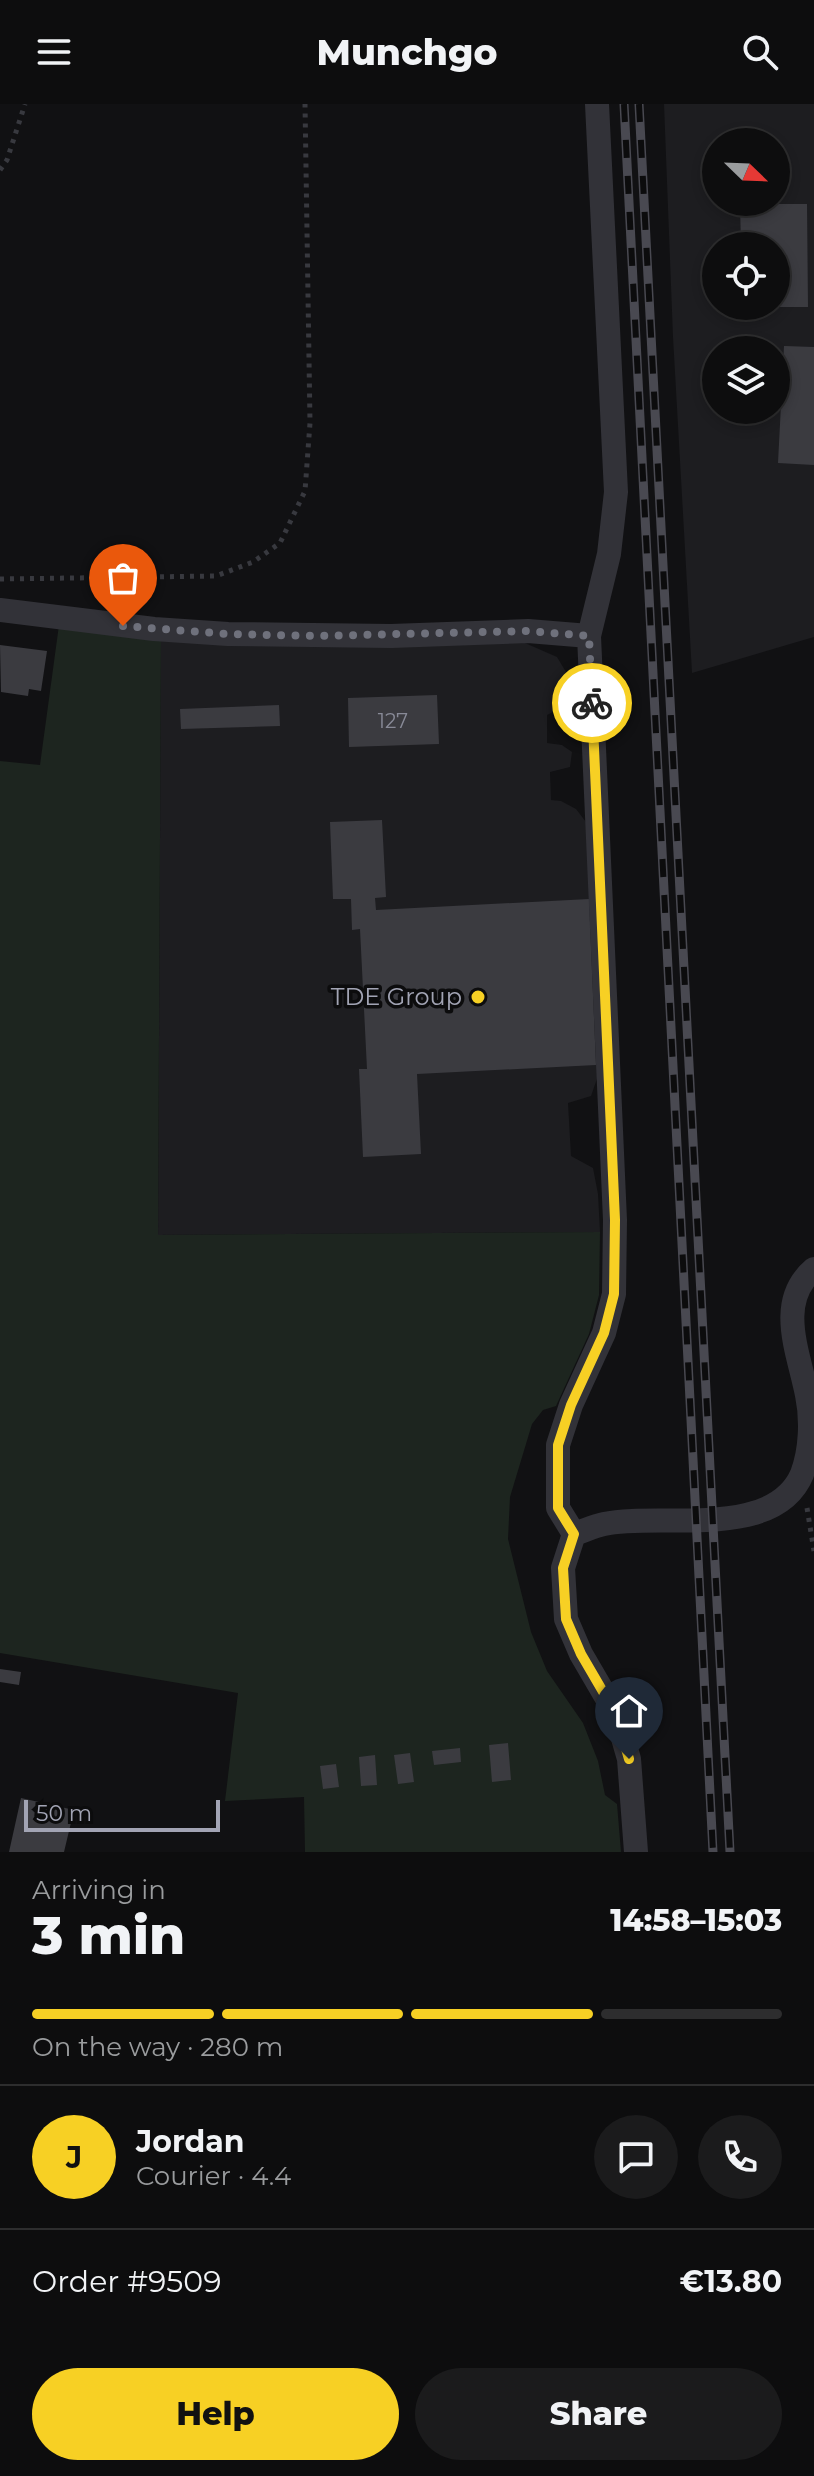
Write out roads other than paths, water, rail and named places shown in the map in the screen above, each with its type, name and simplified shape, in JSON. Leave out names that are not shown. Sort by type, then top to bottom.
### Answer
[{"type":"street","points":[[597,104],[616,492],[609,554],[589,636],[615,1235],[614,1294],[604,1333],[571,1405],[558,1445],[558,1508],[574,1534],[563,1568],[566,1619],[581,1654],[616,1714],[629,1759],[636,1852]]},
{"type":"street","points":[[0,610],[154,629],[228,634],[391,636],[528,631],[589,636]]},
{"type":"street","points":[[574,1534],[605,1524],[724,1519],[758,1512],[785,1496],[801,1475],[810,1437],[807,1397],[795,1350],[791,1306],[802,1279],[814,1269]]},
{"type":"railway","points":[[624,104],[713,1852]]},
{"type":"railway","points":[[639,104],[730,1852]]},
{"type":"place","name":"TDE Group","points":[[478,997]]}]
